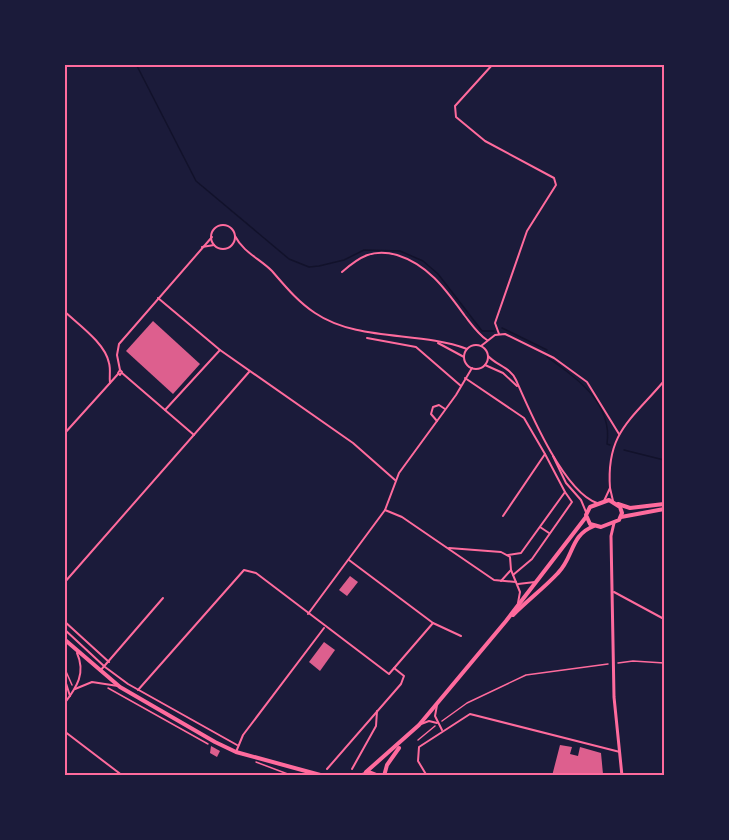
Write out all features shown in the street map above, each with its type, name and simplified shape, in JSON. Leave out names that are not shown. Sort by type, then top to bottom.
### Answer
[{"type":"main road","points":[[362,774],[419,725],[506,621],[597,503],[613,501],[630,508],[664,504]]},
{"type":"main road","points":[[618,504],[621,517]]},
{"type":"main road","points":[[506,621],[558,574],[575,541],[585,530],[614,523],[621,517],[664,509]]},
{"type":"main road","points":[[586,515],[594,526]]},
{"type":"main road","points":[[64,639],[120,687],[236,752],[324,776]]},
{"type":"main road","points":[[362,774],[381,776],[403,741]]},
{"type":"street","points":[[493,64],[455,106],[456,117],[485,141],[554,178],[556,183],[527,231],[495,323],[499,334]]},
{"type":"street","points":[[194,435],[120,372],[117,354],[119,344],[212,237],[215,229],[222,225],[232,229],[243,248],[269,269],[306,306],[327,320],[352,328],[467,349]]},
{"type":"street","points":[[232,245],[235,236]]},
{"type":"street","points":[[212,237],[215,245]]},
{"type":"street","points":[[202,247],[215,245],[222,248],[232,245],[243,248]]},
{"type":"street","points":[[342,272],[364,255],[375,252],[406,258],[430,273],[477,332],[487,340]]},
{"type":"street","points":[[158,298],[249,372],[353,443],[395,480]]},
{"type":"street","points":[[64,311],[104,352],[110,368],[110,383]]},
{"type":"street","points":[[481,346],[499,334],[519,339],[554,358],[587,382],[619,434]]},
{"type":"street","points":[[367,338],[416,347],[461,386]]},
{"type":"street","points":[[436,342],[464,357]]},
{"type":"street","points":[[465,377],[467,365],[464,357],[467,349],[474,345],[481,346],[488,356],[515,378],[517,386],[574,489],[597,503]]},
{"type":"street","points":[[165,410],[220,350]]},
{"type":"street","points":[[484,365],[488,356]]},
{"type":"street","points":[[467,365],[472,368]]},
{"type":"street","points":[[309,614],[386,510],[395,480],[472,368],[484,365],[503,372],[517,386]]},
{"type":"street","points":[[64,434],[120,372]]},
{"type":"street","points":[[64,583],[249,372]]},
{"type":"street","points":[[465,377],[524,418],[572,502],[523,569],[513,575]]},
{"type":"street","points":[[613,501],[610,488],[609,456],[619,434],[664,381]]},
{"type":"street","points":[[437,421],[431,414],[433,407],[439,405],[445,410]]},
{"type":"street","points":[[547,442],[566,483],[581,500],[586,515]]},
{"type":"street","points":[[503,516],[545,454]]},
{"type":"street","points":[[603,502],[610,488]]},
{"type":"street","points":[[449,548],[501,552],[508,555],[521,553],[565,492]]},
{"type":"street","points":[[386,510],[402,517],[490,578],[517,583],[537,581]]},
{"type":"street","points":[[614,523],[611,536],[614,592],[614,698],[622,776]]},
{"type":"street","points":[[604,526],[611,536]]},
{"type":"street","points":[[540,527],[549,533]]},
{"type":"street","points":[[508,555],[520,592],[518,604]]},
{"type":"street","points":[[348,560],[433,623],[461,636]]},
{"type":"street","points":[[138,690],[244,570],[256,573],[389,674],[433,623]]},
{"type":"street","points":[[501,581],[511,570]]},
{"type":"street","points":[[614,592],[664,619]]},
{"type":"street","points":[[100,672],[163,598]]},
{"type":"street","points":[[64,621],[109,662]]},
{"type":"street","points":[[236,752],[237,745],[325,627]]},
{"type":"street","points":[[64,629],[105,667],[138,690],[237,745]]},
{"type":"street","points":[[78,641],[82,637]]},
{"type":"street","points":[[64,704],[75,689],[82,672],[76,651]]},
{"type":"street","points":[[327,769],[403,680],[404,676],[394,668]]},
{"type":"street","points":[[64,677],[70,696]]},
{"type":"street","points":[[75,689],[92,682],[120,687]]},
{"type":"street","points":[[436,724],[437,704]]},
{"type":"street","points":[[352,769],[376,726],[377,711]]},
{"type":"street","points":[[428,776],[418,761],[419,747],[465,716],[475,714],[620,752]]},
{"type":"street","points":[[178,721],[181,715]]},
{"type":"street","points":[[419,725],[429,721],[442,730]]},
{"type":"street","points":[[64,731],[123,776]]},
{"type":"path","points":[[616,663],[633,661],[664,663]]},
{"type":"path","points":[[441,722],[467,704],[526,675],[608,664]]},
{"type":"path","points":[[64,667],[73,686]]},
{"type":"path","points":[[102,685],[215,747]]},
{"type":"path","points":[[418,740],[436,724]]},
{"type":"path","points":[[247,760],[293,776]]},
{"type":"building","points":[[153,321],[200,364],[173,394],[126,351]]},
{"type":"building","points":[[350,576],[358,582],[347,596],[339,590]]},
{"type":"building","points":[[324,642],[335,650],[320,671],[309,662]]},
{"type":"building","points":[[560,745],[572,747],[570,754],[578,756],[580,747],[601,753],[603,774],[552,776]]},
{"type":"building","points":[[211,746],[220,751],[217,757],[210,753]]},
{"type":"waterway","points":[[136,64],[196,181],[289,259],[309,267],[344,260],[364,250],[400,251],[423,261],[438,274],[482,331],[494,331]]},
{"type":"waterway","points":[[502,328],[547,350]]},
{"type":"waterway","points":[[547,357],[580,383],[598,404],[607,429],[607,444],[610,445]]},
{"type":"waterway","points":[[624,450],[664,460]]}]
